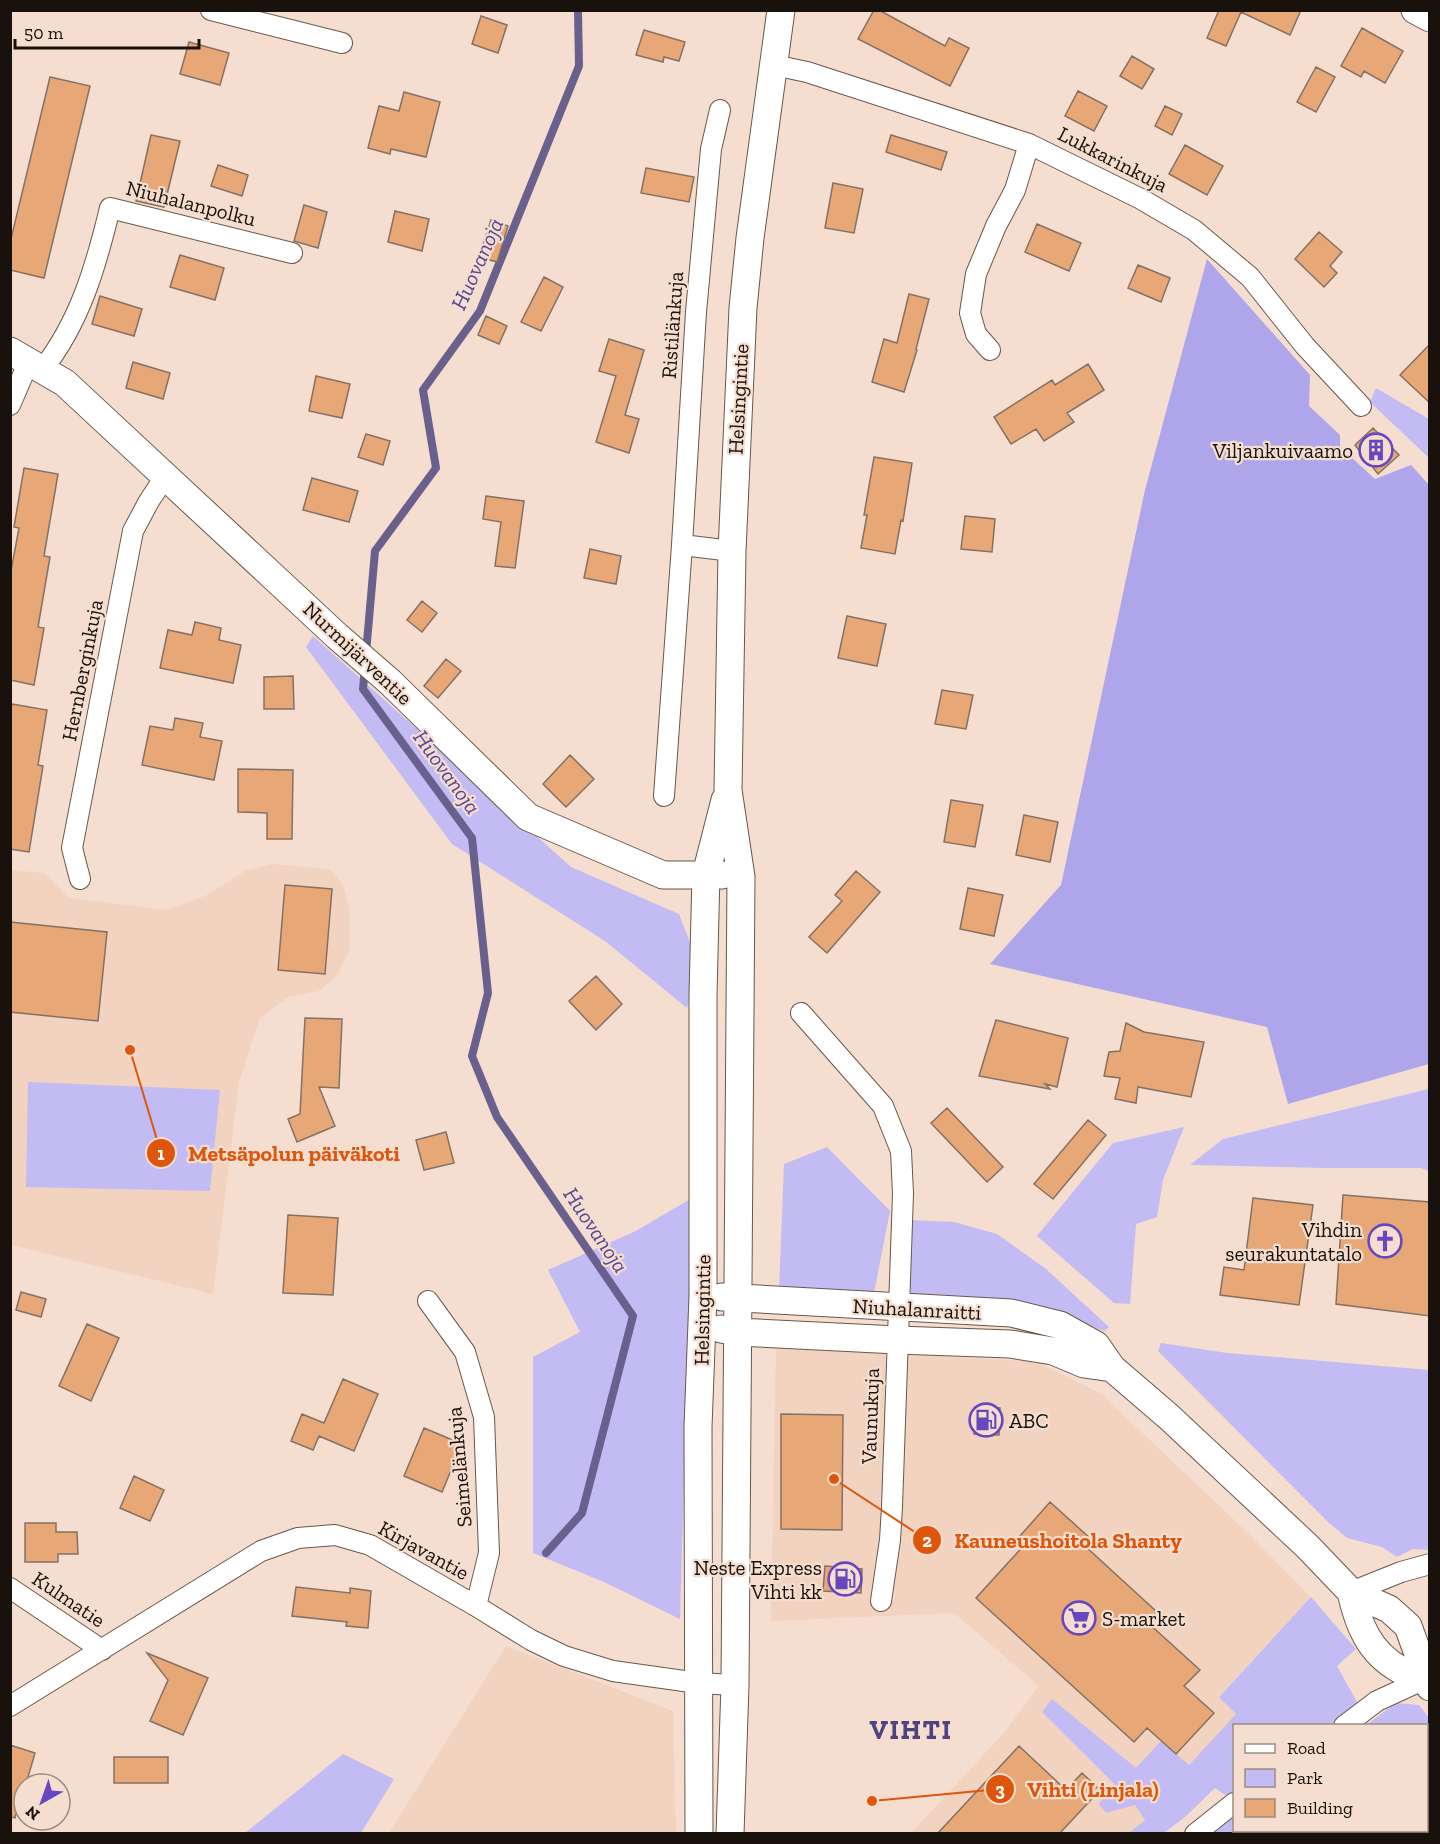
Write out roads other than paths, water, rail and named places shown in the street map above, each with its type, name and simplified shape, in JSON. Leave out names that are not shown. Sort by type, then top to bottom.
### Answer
[{"type":"street","points":[[211,10],[342,44]]},
{"type":"street","name":"Helsingintie","points":[[730,1833],[735,1685],[741,877],[728,790],[732,551],[742,308],[781,10]]},
{"type":"street","points":[[1415,10],[1430,18]]},
{"type":"street","name":"Lukkarinkuja","points":[[774,65],[818,75],[1029,144],[1141,199],[1194,230],[1250,278],[1305,346],[1361,406]]},
{"type":"street","name":"Ristilänkuja","points":[[664,796],[696,312],[711,149],[720,110]]},
{"type":"street","points":[[990,350],[976,334],[969,313],[976,274],[996,226],[1015,190],[1029,144]]},
{"type":"street","name":"Niuhalanpolku","points":[[27,360],[59,349],[70,331],[99,250],[110,208],[292,253]]},
{"type":"street","points":[[10,405],[27,360]]},
{"type":"street","name":"Nurmijärventie","points":[[27,360],[65,383],[337,636],[390,682],[528,817],[663,875],[706,874],[741,877]]},
{"type":"street","name":"Hernberginkuja","points":[[80,879],[72,849],[133,531],[165,477]]},
{"type":"street","points":[[682,546],[732,551]]},
{"type":"street","name":"Helsingintie","points":[[699,1833],[698,1426],[703,1296],[702,1047],[706,874],[728,790]]},
{"type":"street","name":"Vaunukuja","points":[[801,1013],[883,1106],[901,1151],[903,1194],[890,1540],[881,1601]]},
{"type":"street","name":"Niuhalanraitti","points":[[703,1296],[1011,1313],[1060,1325],[1096,1345],[1112,1368],[1169,1417],[1308,1547],[1352,1592],[1389,1609],[1408,1626],[1427,1683]]},
{"type":"street","name":"Seimelänkuja","points":[[428,1301],[465,1352],[484,1417],[489,1553],[476,1606]]},
{"type":"street","name":"Niuhalanraitti","points":[[702,1326],[738,1332],[1010,1344],[1053,1351],[1084,1364],[1112,1368]]},
{"type":"street","name":"Kirjavantie","points":[[10,1706],[261,1551],[298,1538],[335,1535],[370,1545],[531,1640],[564,1656],[613,1671],[698,1683],[735,1685]]},
{"type":"street","points":[[1427,1683],[1399,1669],[1374,1650],[1361,1629],[1352,1592],[1401,1572],[1430,1564]]},
{"type":"street","name":"Kulmatie","points":[[10,1588],[102,1650]]},
{"type":"street","points":[[1345,1724],[1377,1701],[1427,1683]]},
{"type":"street","points":[[1195,1833],[1233,1804]]},
{"type":"waterway","name":"Huovanoja","points":[[366,653],[375,551],[436,468],[423,390],[480,311],[579,66],[578,10]]},
{"type":"waterway","name":"Huovanoja","points":[[365,667],[363,689],[472,838],[488,993],[472,1056],[497,1117],[633,1316],[582,1513],[546,1553]]},
{"type":"place","name":"Viljankuivaamo","points":[[1376,450]]},
{"type":"place","name":"Metsäpolun päiväkoti","points":[[130,1050]]},
{"type":"place","name":"Vihdin seurakuntatalo","points":[[1385,1241]]},
{"type":"place","name":"ABC","points":[[986,1420]]},
{"type":"place","name":"Kauneushoitola Shanty","points":[[834,1479]]},
{"type":"place","name":"Neste Express Vihti kk","points":[[845,1579]]},
{"type":"place","name":"S-market","points":[[1079,1618]]},
{"type":"place","name":"Vihti (Linjala)","points":[[872,1801]]},
{"type":"district","name":"VIHTI","points":[[911,1730]]}]
